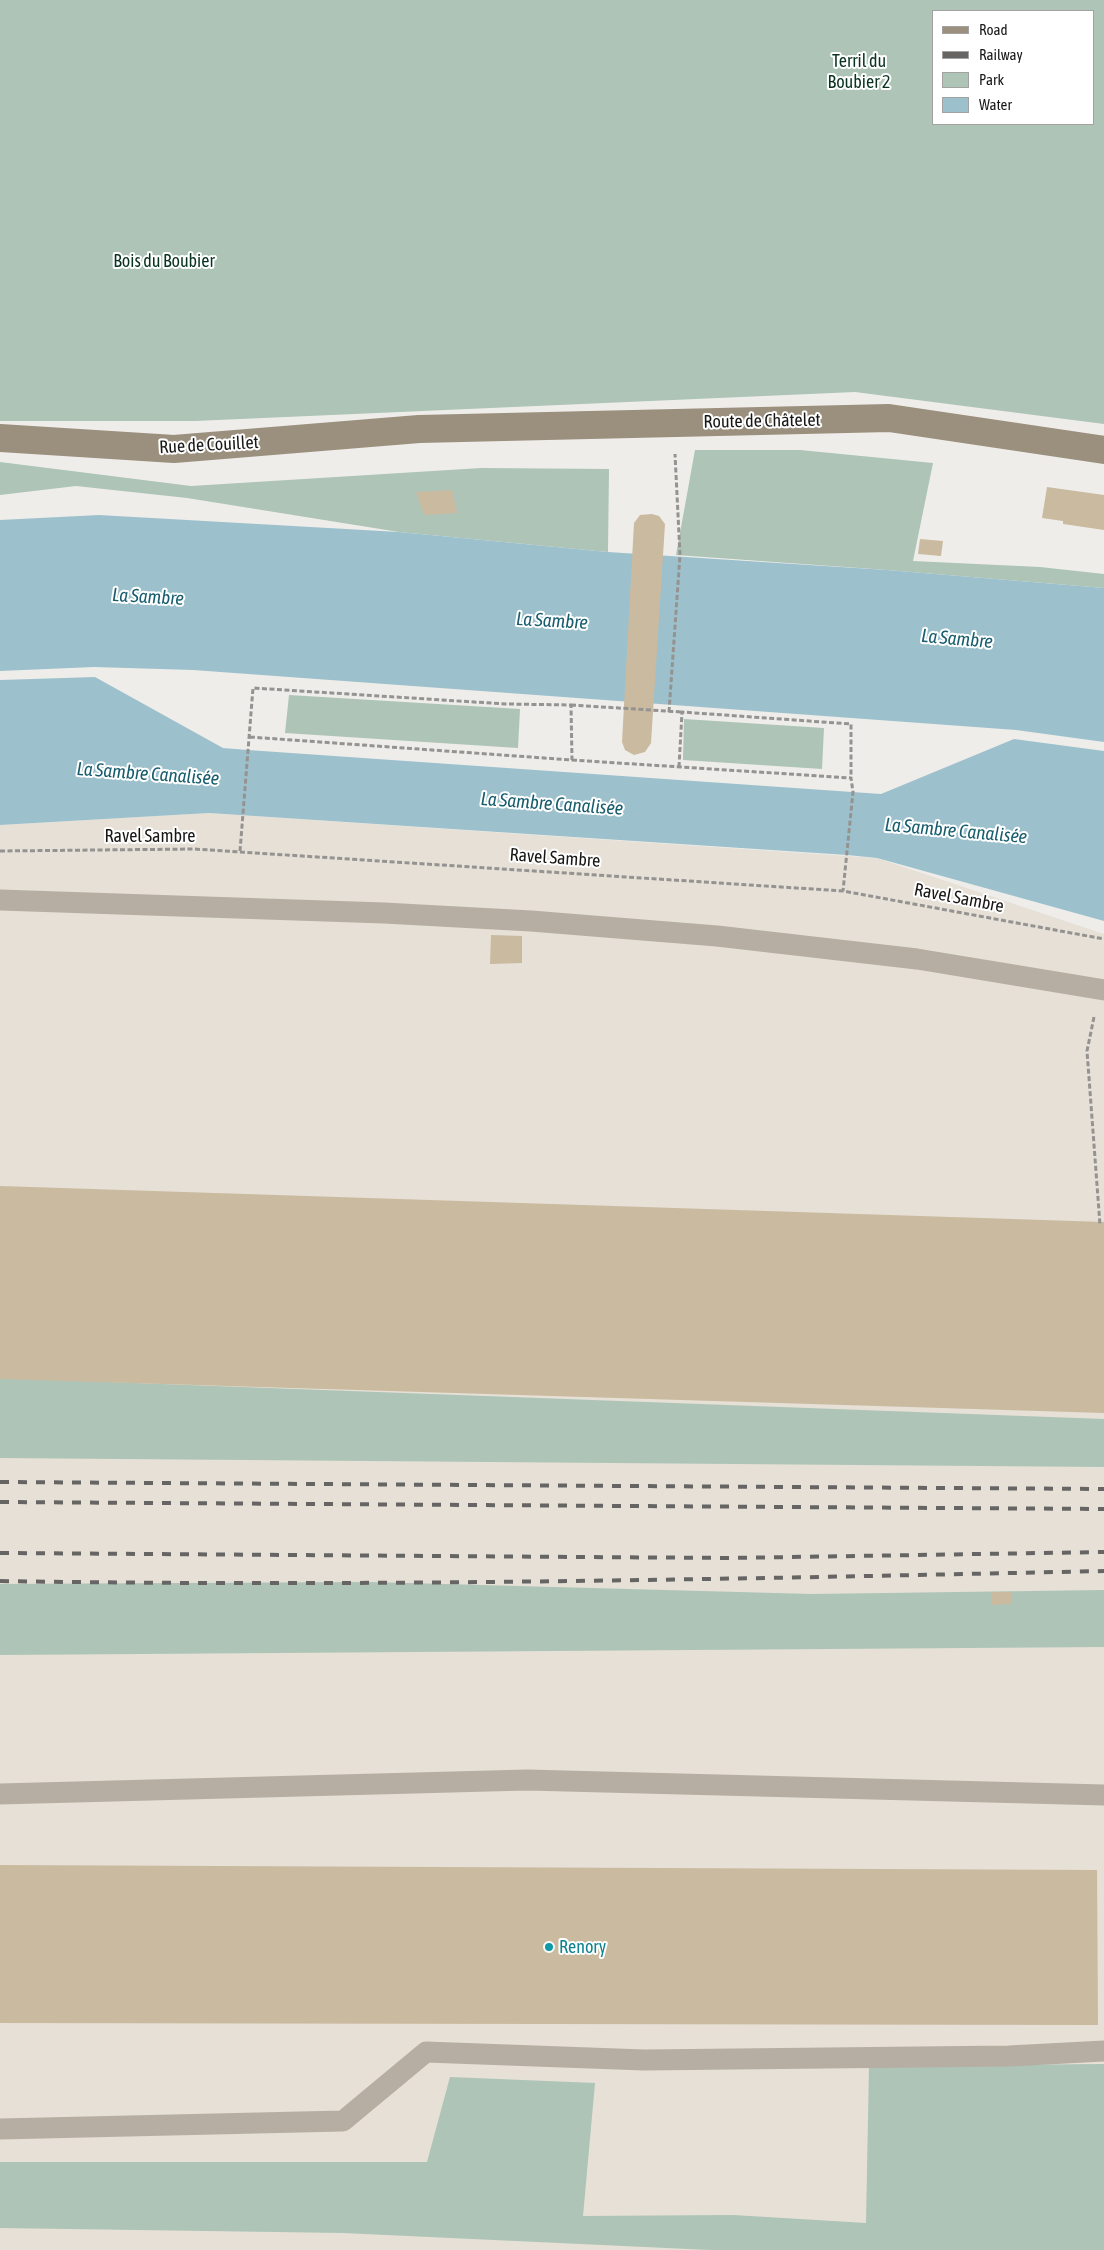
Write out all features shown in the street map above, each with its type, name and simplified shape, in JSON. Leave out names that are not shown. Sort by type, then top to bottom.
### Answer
[{"type":"main road","name":"Route de Châtelet","points":[[418,429],[890,418],[1104,450]]},
{"type":"main road","name":"Rue de Couillet","points":[[0,438],[174,449],[418,429]]},
{"type":"lane","points":[[0,900],[374,912],[531,921],[717,936],[962,965],[1102,990]]},
{"type":"lane","points":[[0,1794],[527,1780],[1104,1795]]},
{"type":"lane","points":[[0,2129],[344,2121],[426,2052],[654,2060],[1009,2056],[1104,2051]]},
{"type":"path","points":[[669,712],[680,555],[675,452],[676,423]]},
{"type":"path","points":[[240,851],[253,688],[506,704],[571,705],[682,712],[851,724],[851,778],[853,792],[843,890]]},
{"type":"path","points":[[571,705],[572,760]]},
{"type":"path","points":[[679,767],[682,712]]},
{"type":"path","points":[[250,737],[851,778]]},
{"type":"path","name":"Ravel Sambre","points":[[0,851],[194,849],[240,851],[843,890],[1104,939]]},
{"type":"path","points":[[1100,1225],[1087,1051],[1102,990]]},
{"type":"shaded area","points":[[209,813],[877,858],[1104,934],[1104,2250],[0,2250],[0,825]]},
{"type":"green space","name":"Bois du Boubier","points":[[0,0],[1104,0],[1104,424],[855,392],[195,421],[0,421]]},
{"type":"green space","points":[[695,450],[800,450],[933,463],[913,561],[1040,567],[1104,574],[1104,588],[676,555]]},
{"type":"green space","points":[[0,462],[191,486],[481,468],[609,469],[608,552],[399,532],[187,498],[76,486],[0,495]]},
{"type":"green space","points":[[289,695],[520,709],[518,748],[285,733]]},
{"type":"green space","points":[[684,719],[824,728],[822,769],[683,760]]},
{"type":"green space","points":[[0,1378],[1104,1419],[1104,1467],[0,1458]]},
{"type":"green space","points":[[370,1582],[812,1594],[1104,1590],[1104,1647],[0,1655],[0,1584]]},
{"type":"green space","points":[[1104,2064],[1104,2250],[710,2250],[343,2233],[0,2228],[0,2162],[427,2162],[450,2077],[595,2083],[583,2216],[733,2215],[866,2223],[869,2066]]},
{"type":"water","name":"La Sambre","points":[[99,515],[399,532],[608,552],[887,570],[1104,588],[1104,742],[1016,730],[193,670],[94,667],[0,671],[0,520]]},
{"type":"water","name":"La Sambre Canalisée","points":[[95,677],[223,748],[248,750],[881,794],[1014,739],[1104,751],[1104,921],[877,858],[847,855],[209,813],[0,825],[0,680]]},
{"type":"building","points":[[1047,487],[1104,495],[1104,530],[1063,524],[1063,521],[1042,518]]},
{"type":"building","points":[[452,490],[457,513],[424,515],[416,492]]},
{"type":"building","points":[[652,514],[659,516],[665,524],[651,743],[645,752],[634,755],[625,750],[622,742],[634,523],[640,515]]},
{"type":"building","points":[[920,539],[943,541],[941,556],[918,554]]},
{"type":"building","points":[[491,935],[522,936],[522,963],[490,964]]},
{"type":"building","points":[[0,1186],[1104,1222],[1104,1413],[0,1379]]},
{"type":"building","points":[[991,1592],[1012,1592],[1012,1604],[991,1605]]},
{"type":"building","name":"Renory","points":[[0,1865],[1097,1870],[1098,2025],[0,2023]]},
{"type":"railway","points":[[0,1482],[1104,1489]]},
{"type":"railway","points":[[0,1502],[1104,1509]]},
{"type":"railway","points":[[0,1553],[730,1558],[1104,1552]]},
{"type":"railway","points":[[0,1581],[414,1583],[1104,1571]]},
{"type":"place","name":"Renory","points":[[549,1947]]},
{"type":"park label","name":"Terril du Boubier 2","points":[[859,71]]}]
